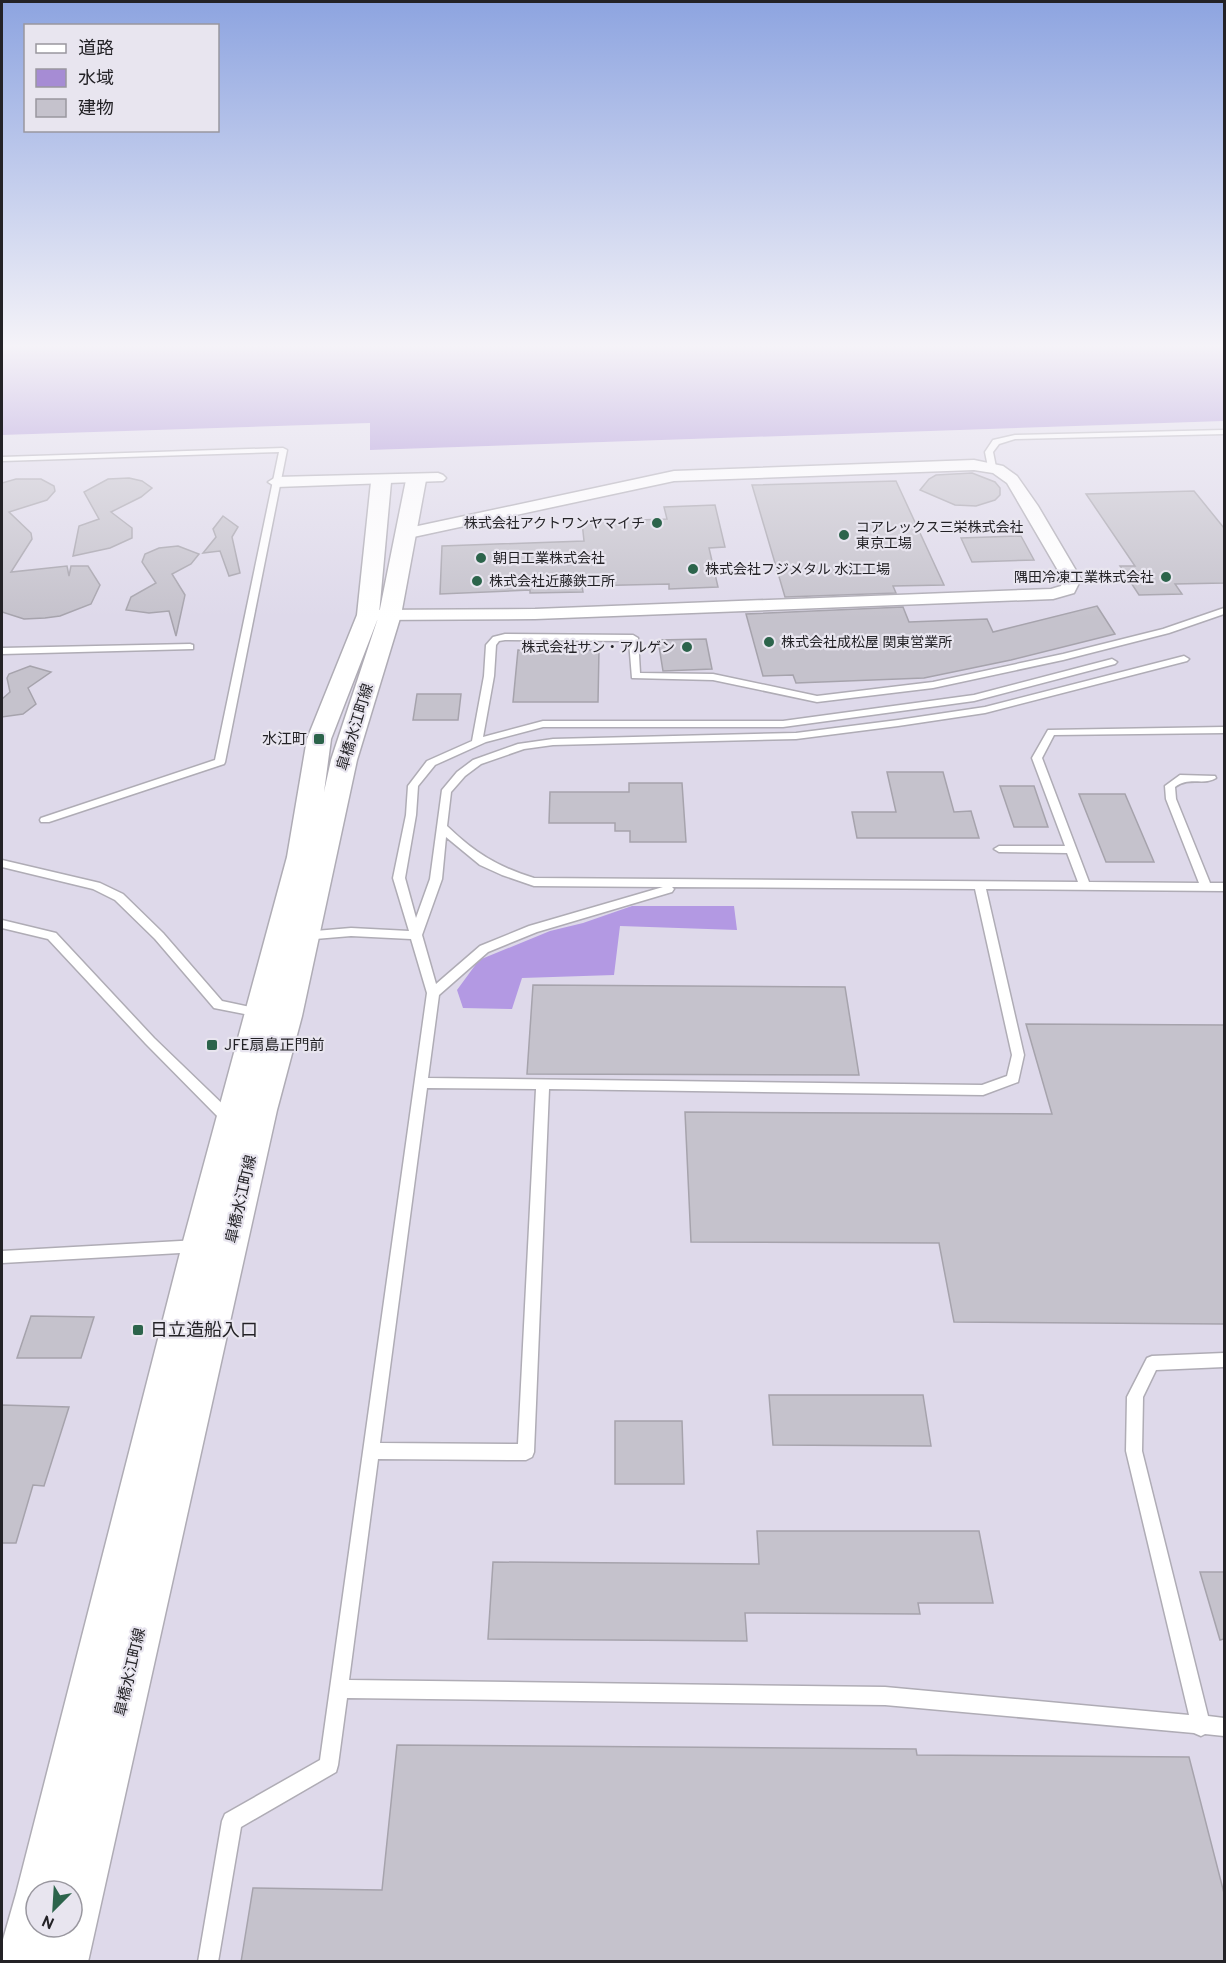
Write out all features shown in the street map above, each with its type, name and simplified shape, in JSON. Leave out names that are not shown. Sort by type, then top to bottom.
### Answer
[{"type":"street","points":[[379,615],[535,614],[1053,594],[1068,589],[1072,579],[1037,517],[1008,474],[992,467],[974,465],[742,472],[674,477],[404,534]]},
{"type":"street","points":[[276,482],[381,482],[438,478]]},
{"type":"street","name":"皐橋水江町線","points":[[56,1879],[293,935],[301,857],[319,739],[379,615],[404,534],[416,480]]},
{"type":"street","name":"皐橋水江町線","points":[[379,615],[381,482]]},
{"type":"street","name":"皐橋水江町線","points":[[215,1246],[233,1123],[260,1013],[293,935]]},
{"type":"lane","points":[[992,467],[989,452],[996,442],[1015,437],[1073,436]]},
{"type":"lane","points":[[2,459],[283,450],[220,762],[45,820]]},
{"type":"lane","points":[[477,742],[489,676],[491,645],[496,639],[633,638],[635,675],[713,677],[817,699],[933,685],[1041,662],[1166,630],[1224,611]]},
{"type":"lane","points":[[2,651],[190,647]]},
{"type":"lane","points":[[416,935],[436,879],[446,792],[461,774],[477,762],[522,746],[553,742],[796,735],[898,723],[985,710],[1184,659]]},
{"type":"lane","points":[[208,1962],[232,1821],[329,1765],[433,993],[399,878],[411,815],[413,786],[431,763],[477,742],[543,724],[795,723],[974,698],[1112,662]]},
{"type":"lane","points":[[1085,886],[1037,758],[1051,732],[1224,730]]},
{"type":"lane","points":[[1206,887],[1171,799],[1170,786],[1180,778],[1210,778]]},
{"type":"lane","points":[[443,828],[477,860],[494,870],[534,882],[681,885],[1224,887]]},
{"type":"lane","points":[[999,849],[1072,850]]},
{"type":"lane","points":[[2,864],[96,886],[119,897],[159,936],[218,1005],[260,1013]]},
{"type":"lane","points":[[433,993],[484,949],[533,929],[681,885]]},
{"type":"lane","points":[[420,1083],[983,1090],[1013,1079],[1018,1055],[980,886]]},
{"type":"lane","points":[[2,924],[52,936],[158,1049],[233,1123]]},
{"type":"lane","points":[[293,935],[351,932],[416,935]]},
{"type":"lane","points":[[370,1451],[526,1452],[543,1085]]},
{"type":"lane","points":[[2,1257],[215,1246]]},
{"type":"lane","points":[[1201,1727],[1134,1451],[1135,1397],[1152,1363],[1224,1360]]},
{"type":"lane","points":[[339,1689],[885,1696],[1201,1727],[1224,1727]]},
{"type":"shaded area","points":[[2,436],[370,436],[370,450],[794,436],[1224,436],[1224,1961],[2,1961]]},
{"type":"shaded area","points":[[632,906],[734,906],[737,930],[620,926],[614,975],[522,978],[512,1009],[463,1008],[457,990],[479,960],[550,931],[583,923]]},
{"type":"water","points":[[370,436],[794,436],[370,450]]},
{"type":"building","points":[[972,473],[995,482],[1000,488],[1000,495],[995,500],[976,506],[955,505],[920,490],[929,479],[936,475]]},
{"type":"building","points":[[129,478],[142,481],[152,488],[141,497],[111,512],[132,528],[132,538],[110,548],[73,556],[79,526],[99,519],[84,492],[108,479]]},
{"type":"building","points":[[16,479],[41,479],[54,486],[55,491],[47,500],[9,512],[31,533],[32,539],[11,572],[67,566],[69,576],[71,566],[88,566],[100,585],[91,604],[60,616],[45,618],[24,619],[2,612],[2,483]]},
{"type":"building","name":"コアレックス三栄株式会社 東京工場","points":[[896,481],[944,585],[893,586],[896,593],[785,597],[752,485]]},
{"type":"building","points":[[1194,491],[1224,528],[1224,583],[1175,584],[1182,594],[1139,595],[1120,566],[1135,566],[1086,494]]},
{"type":"building","points":[[715,505],[725,547],[709,548],[718,587],[669,589],[669,584],[582,586],[583,592],[530,593],[530,590],[440,594],[442,546],[584,541],[582,522],[667,519],[664,507]]},
{"type":"building","points":[[223,516],[238,527],[232,537],[240,573],[229,576],[220,551],[203,553],[216,537],[213,529]]},
{"type":"building","points":[[1021,536],[1034,560],[972,562],[961,538]]},
{"type":"building","points":[[178,546],[199,554],[191,564],[172,574],[185,595],[176,636],[169,611],[149,613],[126,610],[131,597],[156,583],[142,562],[145,554],[159,548]]},
{"type":"building","points":[[1097,606],[1115,634],[1011,660],[924,678],[796,683],[793,675],[763,676],[746,614],[903,607],[909,622],[987,619],[993,632]]},
{"type":"building","points":[[706,639],[712,669],[663,671],[658,640]]},
{"type":"building","points":[[518,650],[599,650],[598,702],[513,702]]},
{"type":"building","points":[[30,666],[51,672],[28,688],[36,704],[23,714],[2,717],[2,699],[10,692],[7,678],[9,674]]},
{"type":"building","points":[[417,694],[461,694],[458,720],[413,720]]},
{"type":"building","points":[[887,772],[943,772],[954,812],[971,811],[979,838],[857,838],[852,812],[896,812]]},
{"type":"building","points":[[629,783],[682,783],[686,842],[630,842],[630,831],[615,831],[615,823],[549,823],[550,792],[629,792]]},
{"type":"building","points":[[1000,786],[1034,786],[1048,827],[1014,827]]},
{"type":"building","points":[[1079,794],[1125,794],[1154,862],[1106,862]]},
{"type":"building","points":[[533,985],[845,987],[859,1075],[527,1074]]},
{"type":"building","points":[[1026,1024],[1224,1025],[1224,1324],[954,1322],[939,1243],[691,1242],[685,1112],[1052,1114]]},
{"type":"building","points":[[31,1316],[94,1317],[81,1358],[17,1358]]},
{"type":"building","points":[[769,1395],[923,1395],[931,1446],[773,1445]]},
{"type":"building","points":[[2,1405],[69,1407],[44,1486],[33,1485],[16,1543],[2,1543]]},
{"type":"building","points":[[615,1421],[682,1421],[684,1484],[615,1484]]},
{"type":"building","points":[[757,1531],[979,1531],[993,1603],[918,1603],[920,1614],[745,1613],[747,1641],[488,1639],[493,1562],[759,1564]]},
{"type":"building","points":[[1200,1572],[1224,1572],[1224,1639],[1220,1640]]},
{"type":"building","points":[[397,1745],[916,1749],[917,1755],[1189,1757],[1224,1893],[1224,1962],[241,1962],[253,1888],[382,1890]]},
{"type":"place","name":"株式会社アクトワンヤマイチ","points":[[657,523]]},
{"type":"place","name":"コアレックス三栄株式会社 東京工場","points":[[844,535]]},
{"type":"place","name":"朝日工業株式会社","points":[[481,558]]},
{"type":"place","name":"株式会社フジメタル 水江工場","points":[[693,569]]},
{"type":"place","name":"隅田冷凍工業株式会社","points":[[1166,577]]},
{"type":"place","name":"株式会社近藤鉄工所","points":[[477,581]]},
{"type":"place","name":"株式会社成松屋 関東営業所","points":[[769,642]]},
{"type":"place","name":"株式会社サン・アルゲン","points":[[687,647]]},
{"type":"place","name":"水江町","points":[[319,739]]},
{"type":"place","name":"JFE扇島正門前","points":[[212,1045]]},
{"type":"place","name":"日立造船入口","points":[[138,1330]]}]
